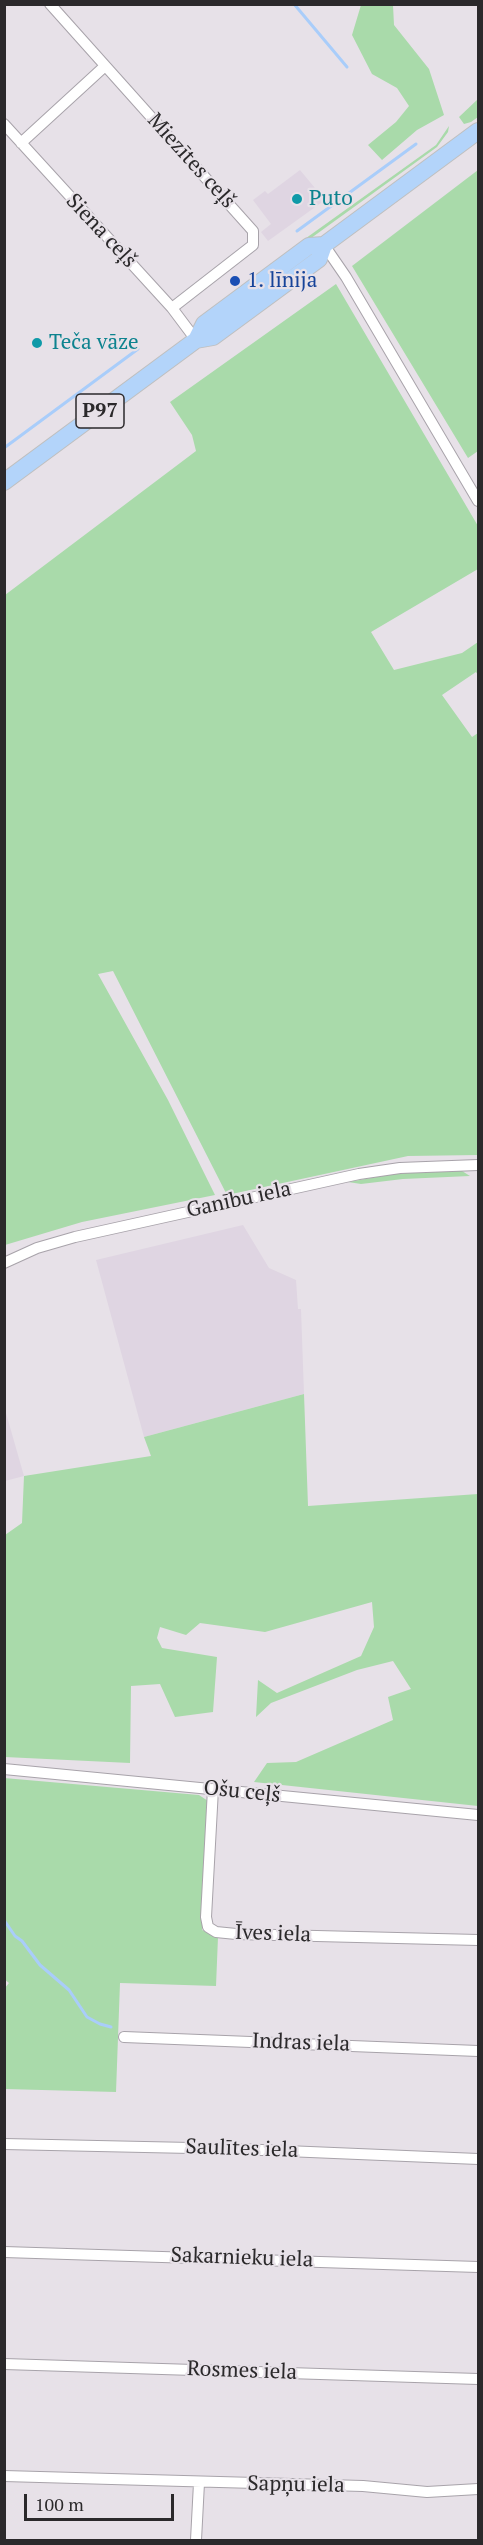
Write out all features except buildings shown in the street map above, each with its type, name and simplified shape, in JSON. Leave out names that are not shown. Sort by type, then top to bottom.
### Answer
[{"type":"main road","name":"P97","points":[[4,482],[196,340],[213,338],[319,259],[324,245],[478,131]]},
{"type":"street","name":"Miezītes ceļš","points":[[50,4],[254,231],[253,245],[172,308]]},
{"type":"street","points":[[21,143],[105,66]]},
{"type":"street","name":"Siena ceļš","points":[[4,124],[172,308],[196,340]]},
{"type":"street","points":[[324,245],[342,271],[478,501]]},
{"type":"street","name":"Ganību iela","points":[[4,1263],[37,1248],[75,1237],[359,1174],[400,1168],[478,1164]]},
{"type":"street","name":"Ošu ceļš","points":[[4,1770],[478,1815]]},
{"type":"street","name":"Īves iela","points":[[213,1789],[206,1917],[208,1927],[216,1932],[478,1940]]},
{"type":"street","name":"Indras iela","points":[[124,2037],[478,2050]]},
{"type":"street","name":"Saulītes iela","points":[[4,2144],[238,2149],[478,2159]]},
{"type":"street","name":"Sakarnieku iela","points":[[4,2252],[478,2266]]},
{"type":"street","name":"Rosmes iela","points":[[4,2364],[478,2379]]},
{"type":"street","name":"Sapņu iela","points":[[4,2476],[363,2486],[427,2492],[478,2489]]},
{"type":"street","points":[[196,2541],[199,2483]]},
{"type":"shaded area","points":[[300,170],[325,200],[268,241],[261,232],[271,224],[253,200],[265,191],[268,194]]},
{"type":"shaded area","points":[[243,1225],[269,1268],[296,1280],[298,1309],[301,1309],[304,1394],[144,1437],[96,1260]]},
{"type":"shaded area","points":[[4,1406],[24,1476],[5,1481],[4,1481]]},
{"type":"green space","points":[[361,5],[393,5],[394,25],[429,69],[444,115],[417,130],[382,160],[368,145],[396,122],[409,106],[397,88],[372,74],[352,35]]},
{"type":"green space","points":[[478,99],[478,117],[464,124],[459,117]]},
{"type":"green space","points":[[449,126],[448,132],[437,147],[296,249],[295,246],[436,145]]},
{"type":"green space","points":[[478,170],[478,451],[468,458],[352,266]]},
{"type":"green space","points":[[336,284],[478,526],[478,569],[371,632],[394,670],[462,653],[478,642],[478,675],[476,672],[442,695],[472,737],[478,733],[478,1155],[408,1156],[227,1195],[113,971],[98,974],[168,1100],[215,1195],[82,1222],[5,1245],[5,595],[196,451],[192,435],[170,402]]},
{"type":"green space","points":[[462,1171],[470,1176],[403,1179],[361,1184],[348,1182],[394,1174]]},
{"type":"green space","points":[[304,1394],[308,1506],[478,1494],[478,1806],[254,1782],[267,1763],[296,1762],[393,1720],[388,1697],[411,1689],[393,1661],[357,1670],[271,1703],[256,1717],[258,1680],[277,1693],[361,1656],[374,1627],[372,1602],[265,1632],[200,1623],[186,1635],[160,1627],[157,1638],[162,1648],[217,1657],[213,1712],[175,1717],[160,1684],[131,1686],[130,1763],[5,1757],[5,1535],[22,1523],[24,1476],[151,1456],[144,1437]]},
{"type":"green space","points":[[4,1778],[199,1795],[208,1801],[202,1930],[218,1937],[216,1986],[120,1983],[116,2092],[5,2089],[4,1989],[9,1983],[4,1979]]},
{"type":"waterway","points":[[294,4],[347,67]]},
{"type":"waterway","points":[[297,231],[416,144]]},
{"type":"waterway","points":[[4,448],[138,349]]},
{"type":"waterway","points":[[4,1920],[40,1965],[69,1990],[87,2017],[111,2027]]},
{"type":"place","name":"Puto","points":[[297,199]]},
{"type":"place","name":"1. līnija","points":[[235,281]]},
{"type":"place","name":"Teča vāze","points":[[37,343]]}]
